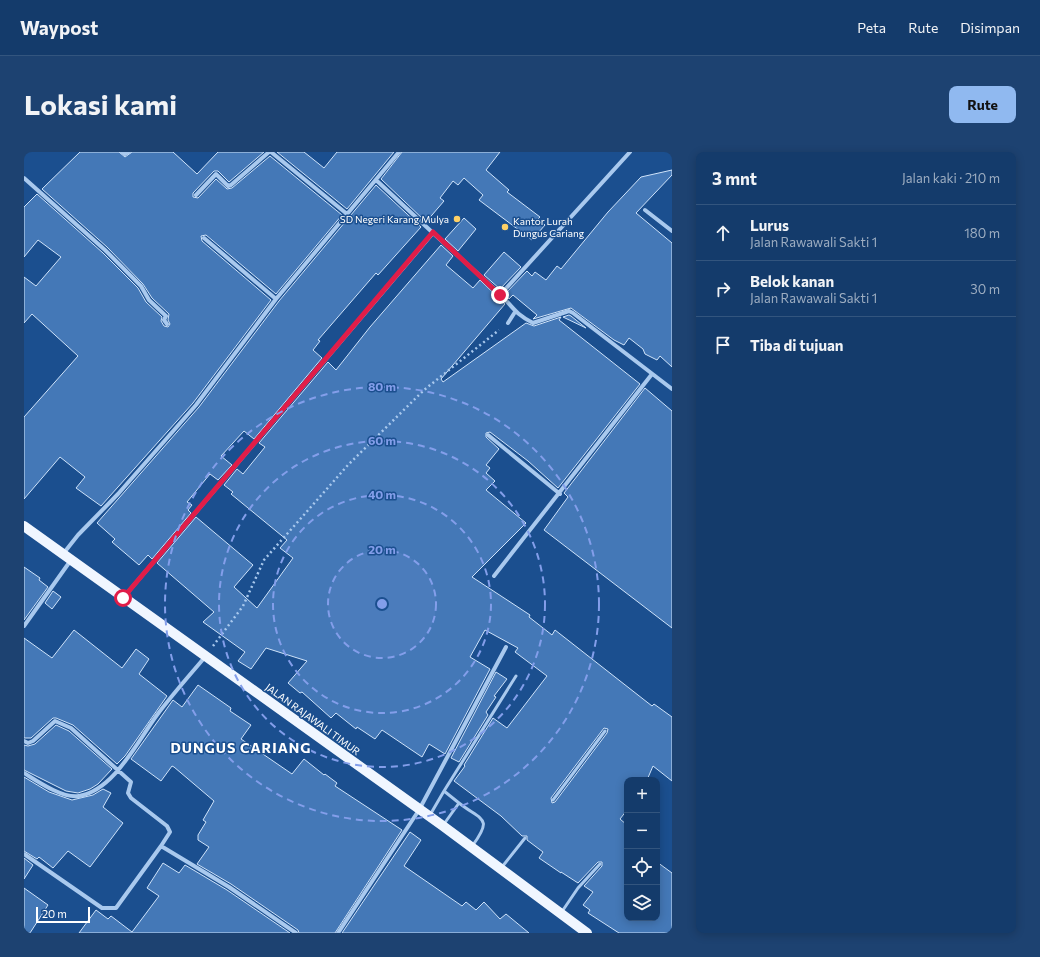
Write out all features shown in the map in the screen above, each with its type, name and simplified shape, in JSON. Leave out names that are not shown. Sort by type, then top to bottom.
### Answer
[{"type":"main road","name":"JALAN RAJAWALI TIMUR","points":[[24,526],[443,826],[471,848],[561,912],[582,932]]},
{"type":"street","points":[[122,152],[125,154],[129,152]]},
{"type":"street","points":[[196,195],[216,174],[228,186],[231,185],[269,152],[271,152],[347,214]]},
{"type":"street","points":[[63,554],[78,535],[118,494],[196,405],[276,299],[399,152]]},
{"type":"street","points":[[500,295],[630,152]]},
{"type":"street","points":[[24,178],[116,260],[141,286],[149,300],[166,316],[164,320],[167,324]]},
{"type":"street","points":[[376,180],[500,295],[515,312],[533,323],[569,311],[672,389]]},
{"type":"street","points":[[645,210],[672,231]]},
{"type":"street","points":[[123,598],[433,232]]},
{"type":"street","points":[[204,238],[276,299]]},
{"type":"street","points":[[508,323],[515,312]]},
{"type":"street","points":[[494,576],[560,494],[652,374]]},
{"type":"street","points":[[488,435],[560,494]]},
{"type":"street","points":[[24,626],[71,560]]},
{"type":"street","points":[[338,933],[419,810],[506,647]]},
{"type":"street","points":[[24,773],[55,792],[77,797],[103,785],[118,771],[158,714],[205,656]]},
{"type":"street","points":[[24,741],[34,741],[48,726],[55,721],[71,728],[131,782],[128,793],[131,798],[169,829],[170,832],[116,908],[111,909],[102,908],[24,854]]},
{"type":"street","points":[[161,846],[228,887],[296,933]]},
{"type":"lane","points":[[429,817],[516,676]]},
{"type":"lane","points":[[553,800],[605,731]]},
{"type":"lane","points":[[444,791],[483,819],[485,824],[471,848]]},
{"type":"lane","points":[[443,826],[459,803]]},
{"type":"lane","points":[[501,869],[525,838]]},
{"type":"lane","points":[[561,912],[578,888],[600,864]]},
{"type":"path","points":[[205,656],[243,606],[264,560],[348,465],[424,390],[508,323]]},
{"type":"building","points":[[80,152],[119,152],[125,157],[132,152],[173,152],[197,174],[218,152],[264,152],[229,182],[218,171],[214,171],[193,193],[193,197],[198,198],[216,179],[227,189],[232,188],[270,156],[342,215],[276,294],[206,235],[201,236],[202,241],[271,300],[193,403],[101,506],[76,488],[85,477],[60,457],[24,499],[24,417],[78,356],[32,314],[24,323],[24,277],[36,286],[61,257],[38,240],[24,257],[24,207],[37,194],[103,253],[138,288],[146,302],[162,317],[161,321],[164,326],[168,327],[170,324],[168,320],[169,314],[152,298],[143,284],[107,247],[42,189]]},
{"type":"building","points":[[277,152],[304,152],[324,168],[337,152],[394,152],[347,209]]},
{"type":"building","name":"SD Negeri Karang Mulya","points":[[402,152],[500,152],[486,170],[509,190],[507,192],[540,217],[538,219],[545,225],[532,240],[479,200],[483,195],[464,178],[458,185],[453,181],[440,198],[444,201],[426,222],[381,179]]},
{"type":"building","points":[[672,170],[672,175],[636,213],[672,243],[672,367],[660,356],[657,360],[645,354],[643,349],[629,338],[624,345],[614,340],[571,308],[533,319],[537,315],[513,295],[509,299],[505,294],[527,271],[532,276],[535,272],[546,280],[557,266],[561,269],[608,212],[641,177]]},
{"type":"building","points":[[376,185],[421,227],[378,275],[376,273],[318,340],[320,341],[313,350],[322,358],[254,439],[244,431],[221,456],[232,465],[218,480],[210,474],[187,502],[192,505],[188,510],[191,513],[152,559],[148,555],[139,565],[112,542],[115,539],[97,523],[199,407],[279,301]]},
{"type":"building","points":[[464,218],[476,229],[458,251],[445,239]]},
{"type":"building","points":[[441,245],[453,256],[446,265],[473,288],[480,280],[505,304],[441,379],[443,382],[526,323],[534,326],[561,317],[559,320],[640,384],[558,488],[528,461],[490,432],[486,433],[486,437],[499,449],[486,465],[490,468],[486,473],[495,481],[486,490],[526,523],[472,577],[530,615],[529,617],[552,635],[555,630],[652,706],[654,704],[672,717],[672,781],[653,766],[648,777],[624,777],[624,814],[620,819],[624,822],[624,921],[660,921],[660,864],[672,873],[672,933],[619,933],[588,913],[590,910],[583,905],[593,892],[584,886],[602,866],[602,862],[598,862],[578,883],[539,858],[543,852],[527,840],[527,836],[522,836],[501,816],[454,781],[465,766],[464,765],[493,718],[507,728],[547,676],[515,652],[518,648],[485,630],[470,657],[490,669],[445,754],[429,744],[422,757],[382,730],[375,739],[357,727],[356,729],[336,713],[331,718],[302,692],[300,693],[288,683],[307,661],[266,648],[251,669],[238,661],[245,652],[203,622],[214,612],[157,563],[196,517],[253,565],[234,587],[257,608],[293,558],[280,548],[287,540],[231,494],[233,492],[224,485],[237,469],[243,474],[265,447],[259,443],[328,362],[336,370],[370,327]],"holes":[[[604,728],[608,729],[607,733],[555,802],[552,803],[551,798]]]},
{"type":"building","points":[[504,252],[521,267],[500,289],[484,275]]},
{"type":"building","points":[[569,315],[571,316],[586,328],[563,317]]},
{"type":"building","points":[[645,388],[672,411],[672,628],[544,530],[568,497],[564,493]]},
{"type":"building","points":[[24,567],[40,578],[39,580],[48,587],[24,620]]},
{"type":"building","points":[[53,591],[61,597],[52,609],[45,603]]},
{"type":"building","points":[[74,630],[122,668],[136,649],[149,659],[139,674],[167,696],[125,756],[117,764],[73,725],[56,718],[53,718],[31,738],[24,738],[24,638],[52,658]]},
{"type":"building","points":[[496,672],[507,679],[494,696],[496,697],[486,712],[488,715],[459,762],[451,758]]},
{"type":"building","points":[[198,685],[231,708],[230,711],[251,725],[241,739],[292,774],[304,759],[337,783],[335,786],[402,830],[335,933],[299,933],[298,930],[231,884],[197,864],[209,847],[198,840],[198,835],[206,822],[203,820],[214,801],[174,767],[172,766],[161,781],[131,759],[173,700],[182,707]]},
{"type":"building","points":[[56,725],[69,731],[112,769],[98,784],[90,789],[78,793],[66,791],[24,770],[24,745],[28,746],[35,744]]},
{"type":"building","points":[[24,777],[49,792],[72,800],[93,795],[103,789],[111,793],[103,807],[123,823],[90,867],[68,851],[53,868],[39,857],[37,859],[24,851]]},
{"type":"building","points":[[410,832],[421,840],[404,866],[462,906],[466,902],[476,910],[484,902],[500,919],[506,914],[529,933],[342,933]]},
{"type":"building","points":[[24,858],[33,865],[24,879]]},
{"type":"building","points":[[163,863],[179,873],[185,865],[227,890],[290,933],[79,933],[96,910],[108,919],[111,916],[132,932],[159,896],[147,888]]},
{"type":"building","points":[[24,888],[48,905],[30,933],[24,933]]},
{"type":"place","name":"SD Negeri Karang Mulya","points":[[457,219]]},
{"type":"place","name":"Kantor Lurah Dungus Cariang","points":[[505,227]]},
{"type":"district","name":"DUNGUS CARIANG","points":[[241,748]]},
{"type":"route","points":[[123,598],[433,232],[500,295]]}]
